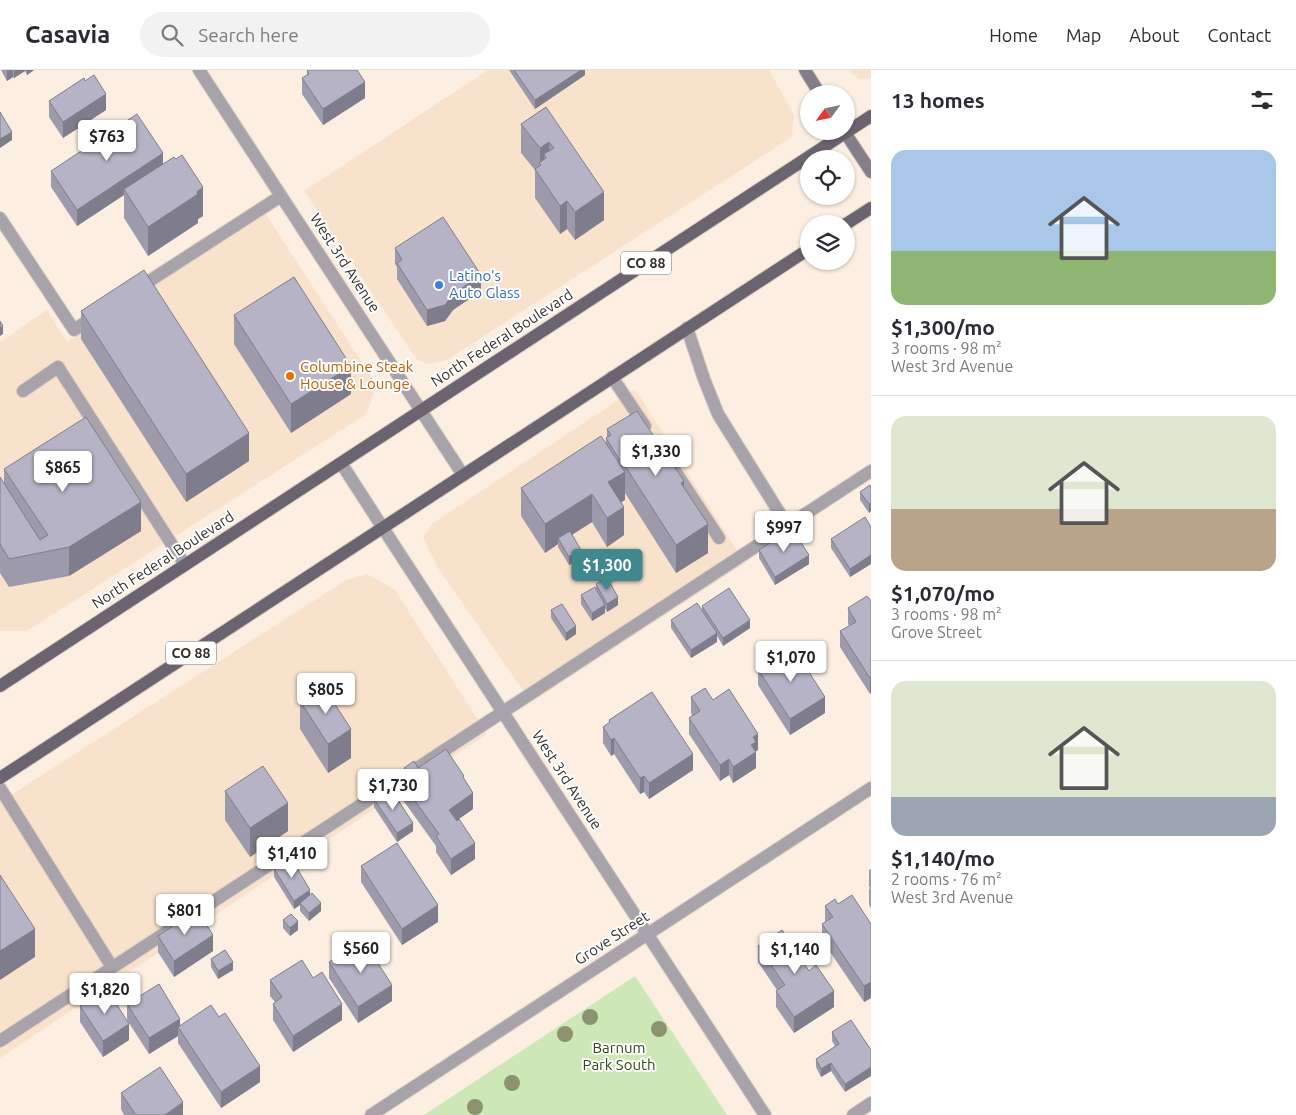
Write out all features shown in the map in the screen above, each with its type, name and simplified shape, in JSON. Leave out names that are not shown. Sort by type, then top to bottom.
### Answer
[{"type":"main road","name":"North Federal Boulevard","points":[[855,126],[871,116]]},
{"type":"main road","name":"North Federal Boulevard","points":[[1,682],[185,565],[833,140]]},
{"type":"main road","points":[[855,218],[871,208]]},
{"type":"main road","name":"CO 88","points":[[0,778],[800,255]]},
{"type":"street","name":"West 3rd Avenue","points":[[198,70],[463,475]]},
{"type":"street","points":[[805,70],[814,85]]},
{"type":"street","points":[[850,140],[871,172]]},
{"type":"street","points":[[124,298],[281,196]]},
{"type":"street","points":[[0,218],[74,330],[107,309]]},
{"type":"street","points":[[686,328],[718,414],[787,526]]},
{"type":"street","points":[[23,391],[58,367],[185,565]]},
{"type":"street","points":[[612,376],[652,436]]},
{"type":"street","points":[[667,460],[720,538]]},
{"type":"street","name":"West 3rd Avenue","points":[[341,463],[765,1115]]},
{"type":"street","points":[[0,1041],[871,470]]},
{"type":"street","points":[[0,788],[112,967]]},
{"type":"street","name":"Grove Street","points":[[371,1115],[871,788]]},
{"type":"street","points":[[853,1115],[871,1104]]},
{"type":"shaded area","points":[[488,70],[769,70],[794,115],[792,137],[447,360],[429,364],[417,360],[304,191]]},
{"type":"shaded area","points":[[848,70],[871,70],[871,78],[859,79]]},
{"type":"shaded area","points":[[265,213],[376,384],[371,403],[365,415],[27,631],[0,631],[0,342],[47,310],[67,342]]},
{"type":"shaded area","points":[[635,389],[745,563],[531,702],[438,568],[423,538],[433,523]]},
{"type":"shaded area","points":[[367,574],[395,590],[487,734],[0,1058],[0,802],[346,580]]},
{"type":"green space","name":"Barnum Park South","points":[[635,976],[727,1115],[424,1115]]},
{"type":"building","points":[[308,70],[357,70],[365,82],[323,109],[302,78],[309,74]]},
{"type":"building","points":[[514,70],[581,70],[535,100]]},
{"type":"building","points":[[94,75],[106,94],[63,122],[49,101],[84,78],[85,81]]},
{"type":"building","points":[[546,107],[604,192],[575,212],[567,201],[560,206],[535,169],[546,158],[544,154],[554,148],[549,142],[540,148],[521,124]]},
{"type":"building","points":[[0,112],[12,132],[0,139]]},
{"type":"building","points":[[137,114],[163,153],[77,210],[51,171]]},
{"type":"building","points":[[182,155],[203,187],[197,192],[198,194],[148,227],[124,189],[174,157],[176,159]]},
{"type":"building","name":"Latino's Auto Glass","points":[[443,217],[481,275],[453,294],[445,305],[427,310],[397,263],[402,260],[395,248]]},
{"type":"building","points":[[144,270],[249,433],[186,474],[81,311]]},
{"type":"building","points":[[294,277],[351,366],[291,404],[234,315]]},
{"type":"building","points":[[637,411],[684,481],[681,483],[708,524],[676,545],[606,438],[611,435],[607,429]]},
{"type":"building","points":[[86,417],[141,502],[69,547],[9,559],[0,544],[0,477],[40,540],[48,535],[4,469]]},
{"type":"building","points":[[601,436],[625,472],[608,482],[624,507],[607,518],[592,494],[545,524],[521,488]]},
{"type":"building","points":[[870,485],[871,503],[869,504],[860,492]]},
{"type":"building","points":[[865,517],[871,527],[871,555],[850,569],[831,539]]},
{"type":"building","points":[[792,529],[809,555],[775,577],[759,550]]},
{"type":"building","points":[[570,531],[581,550],[569,557],[558,538]]},
{"type":"building","points":[[607,578],[618,597],[607,604],[596,584]]},
{"type":"building","points":[[595,587],[605,605],[592,613],[581,595]]},
{"type":"building","points":[[729,588],[750,620],[723,638],[702,606]]},
{"type":"building","points":[[867,596],[871,601],[870,678],[840,631],[856,622],[848,608]]},
{"type":"building","points":[[697,603],[717,633],[691,650],[671,620]]},
{"type":"building","points":[[562,604],[576,626],[566,633],[551,610]]},
{"type":"building","points":[[792,646],[825,697],[790,719],[758,669]]},
{"type":"building","points":[[323,686],[351,729],[328,744],[300,701]]},
{"type":"building","points":[[705,688],[713,700],[729,689],[758,734],[753,737],[756,742],[751,745],[756,752],[733,767],[729,759],[720,765],[689,718],[700,711],[691,697]]},
{"type":"building","points":[[652,692],[693,754],[649,783],[644,776],[640,778],[614,738],[611,740],[603,727],[610,722],[609,720]]},
{"type":"building","points":[[446,749],[473,793],[449,810],[457,821],[459,819],[475,843],[451,859],[436,836],[439,834],[400,780],[408,775],[404,768],[414,761],[418,768]]},
{"type":"building","points":[[263,766],[288,803],[250,828],[225,791]]},
{"type":"building","points":[[390,788],[413,823],[397,833],[374,799]]},
{"type":"building","points":[[397,843],[438,905],[402,929],[361,866]]},
{"type":"building","points":[[291,858],[310,890],[294,901],[274,869]]},
{"type":"building","points":[[0,875],[35,929],[0,951]]},
{"type":"building","points":[[312,893],[321,903],[309,913],[300,903]]},
{"type":"building","points":[[852,895],[871,924],[871,982],[864,986],[822,924],[833,917],[825,906],[835,899],[838,904]]},
{"type":"building","points":[[197,910],[213,935],[174,961],[158,936]]},
{"type":"building","points":[[291,914],[298,921],[290,928],[283,920]]},
{"type":"building","points":[[782,930],[809,971],[816,965],[834,991],[794,1017],[776,991],[785,985],[758,946]]},
{"type":"building","points":[[363,940],[392,985],[358,1007],[329,962]]},
{"type":"building","points":[[225,950],[233,962],[218,971],[211,959]]},
{"type":"building","points":[[302,960],[313,978],[322,972],[342,1004],[293,1036],[273,1004],[282,997],[270,980]]},
{"type":"building","points":[[159,984],[180,1019],[149,1038],[127,1004]]},
{"type":"building","points":[[107,989],[129,1024],[103,1041],[80,1006]]},
{"type":"building","points":[[211,1005],[219,1017],[225,1013],[260,1066],[221,1092],[178,1027]]},
{"type":"building","points":[[851,1020],[871,1050],[871,1067],[845,1084],[831,1063],[821,1069],[816,1059],[839,1044],[832,1032]]},
{"type":"building","points":[[160,1067],[183,1102],[165,1115],[136,1115],[121,1093]]},
{"type":"place","name":"Latino's Auto Glass","points":[[439,285]]},
{"type":"place","name":"Columbine Steak House & Lounge","points":[[290,376]]}]
